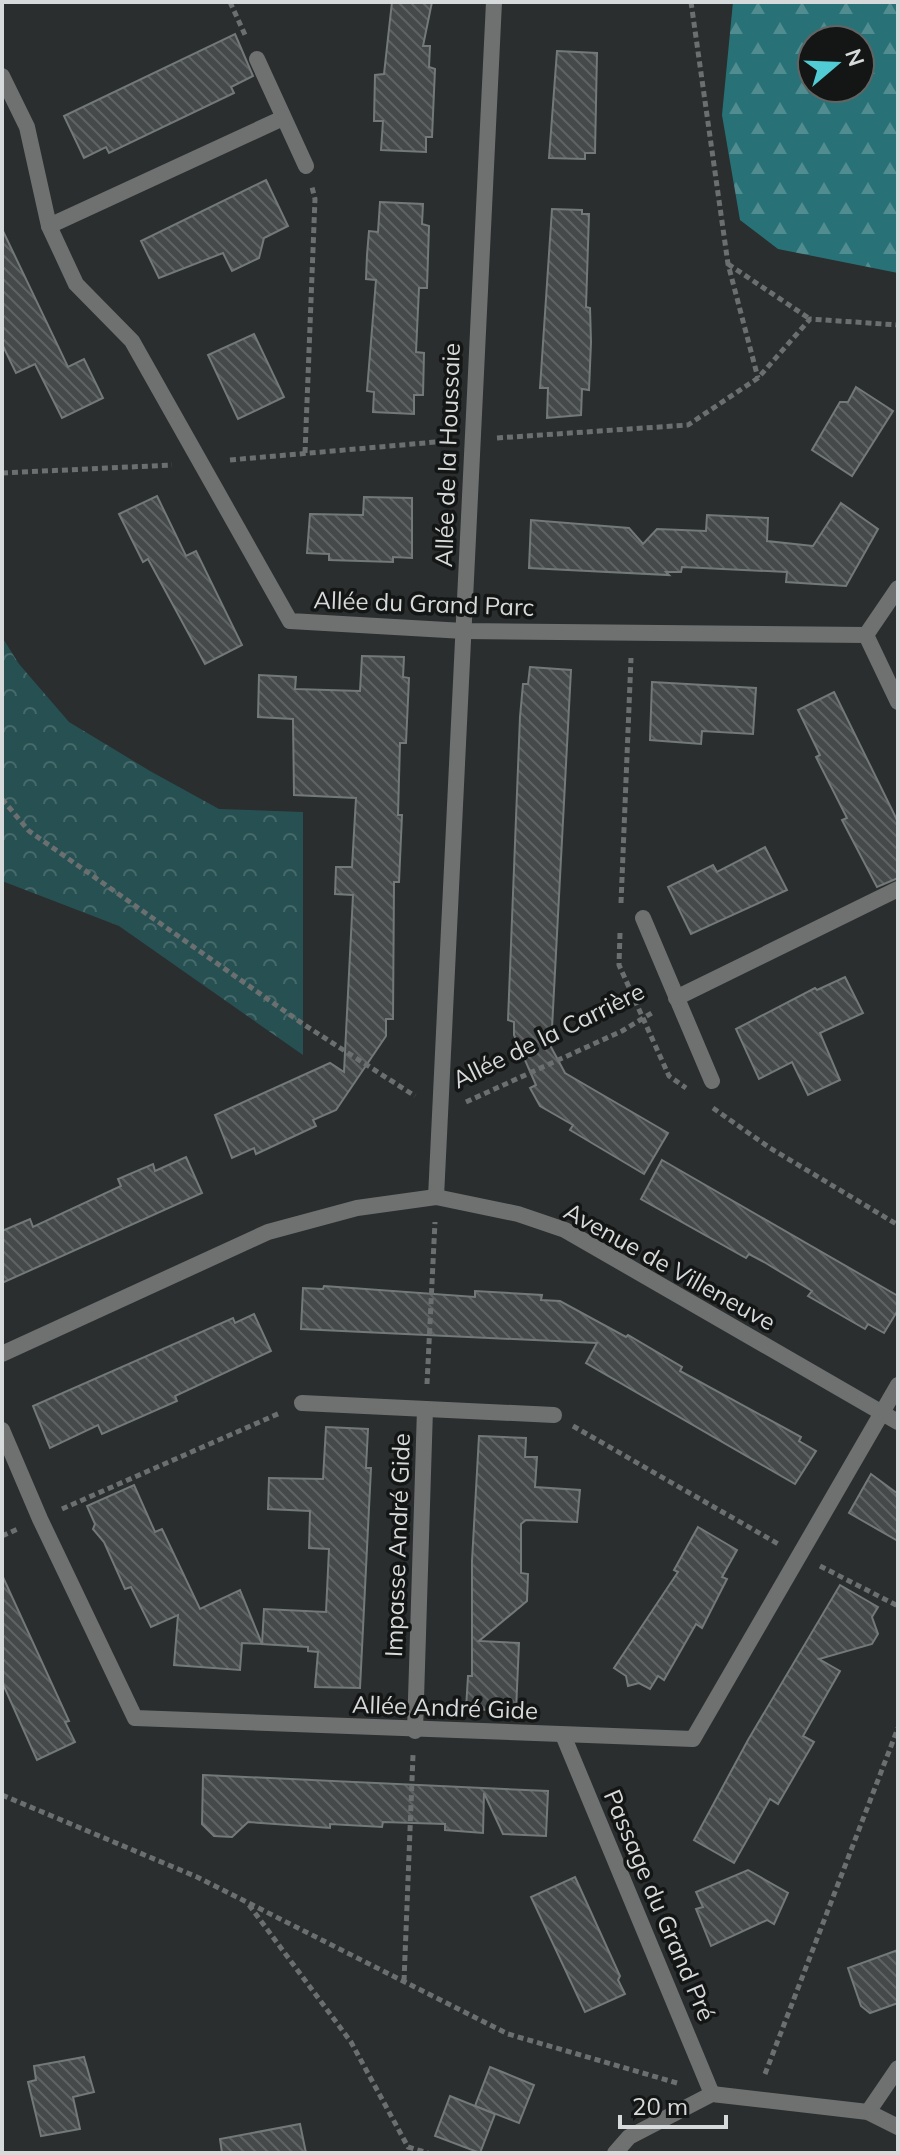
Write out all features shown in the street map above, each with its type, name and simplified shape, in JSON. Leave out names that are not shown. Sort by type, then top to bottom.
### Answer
[{"type":"street","name":"Allée de la Houssaie","points":[[436,1197],[494,2]]},
{"type":"street","points":[[257,59],[306,166]]},
{"type":"street","name":"Allée du Grand Parc","points":[[2,76],[27,127],[49,226],[76,284],[132,341],[290,621],[464,631],[866,635]]},
{"type":"street","points":[[49,226],[283,118]]},
{"type":"street","points":[[898,588],[866,635],[898,702]]},
{"type":"street","name":"Allée de la Carrière","points":[[676,998],[898,889]]},
{"type":"street","name":"Allée de la Carrière","points":[[643,918],[712,1081]]},
{"type":"street","name":"Avenue de Villeneuve","points":[[2,1354],[268,1232],[357,1208],[436,1197],[518,1214],[565,1230],[898,1422]]},
{"type":"street","points":[[882,1412],[898,1385]]},
{"type":"street","name":"Impasse André Gide","points":[[302,1403],[554,1415]]},
{"type":"street","name":"Impasse André Gide","points":[[415,1731],[425,1409]]},
{"type":"street","name":"Allée André Gide","points":[[2,1430],[40,1519],[135,1718],[415,1731],[693,1739],[882,1412]]},
{"type":"street","name":"Passage du Grand Pré","points":[[563,1735],[712,2094]]},
{"type":"street","points":[[868,2112],[898,2068]]},
{"type":"street","points":[[615,2153],[629,2137],[712,2094],[756,2096],[868,2112],[898,2127]]},
{"type":"path","points":[[230,2],[257,59]]},
{"type":"path","points":[[691,2],[728,264],[758,378]]},
{"type":"path","points":[[305,453],[315,199],[306,166]]},
{"type":"path","points":[[728,264],[810,319],[898,325]]},
{"type":"path","points":[[2,473],[200,463],[471,439],[688,425],[758,378],[810,319]]},
{"type":"path","points":[[2,799],[29,831],[303,1024],[440,1113]]},
{"type":"path","name":"Allée de la Carrière","points":[[440,1113],[622,1031],[676,998]]},
{"type":"path","points":[[425,1409],[436,1197]]},
{"type":"path","points":[[2,1536],[302,1403]]},
{"type":"path","points":[[554,1415],[799,1556],[898,1606]]},
{"type":"path","points":[[756,2096],[898,1728]]},
{"type":"path","points":[[404,1981],[415,1731]]},
{"type":"path","points":[[2,1795],[197,1877],[508,2034],[712,2094]]},
{"type":"path","points":[[247,1902],[351,2042],[408,2147],[428,2153]]},
{"type":"green space","points":[[733,2],[898,2],[898,273],[778,249],[740,220],[722,115]]},
{"type":"green space","points":[[2,637],[19,664],[69,722],[150,771],[219,809],[303,812],[303,1055],[119,926],[2,881]]},
{"type":"building","points":[[392,2],[432,2],[423,46],[430,46],[429,67],[435,69],[432,137],[426,137],[426,152],[381,150],[383,121],[374,121],[375,75],[384,74]]},
{"type":"building","points":[[235,34],[253,76],[231,87],[234,93],[109,153],[106,147],[84,158],[64,116]]},
{"type":"building","points":[[557,51],[597,53],[595,153],[585,153],[585,159],[549,158]]},
{"type":"building","points":[[266,180],[288,226],[264,238],[259,258],[232,271],[223,253],[159,278],[141,241]]},
{"type":"building","points":[[380,202],[423,204],[422,224],[429,226],[427,288],[419,288],[416,352],[424,353],[423,395],[414,395],[414,414],[373,412],[374,392],[367,391],[376,280],[366,279],[367,255],[369,231],[378,232]]},
{"type":"building","points":[[552,209],[582,210],[582,214],[589,214],[586,307],[590,308],[591,342],[589,390],[582,389],[581,415],[547,418],[548,388],[540,388]]},
{"type":"building","points":[[2,229],[68,367],[84,359],[103,398],[62,418],[35,364],[16,373],[2,344]]},
{"type":"building","points":[[254,334],[284,397],[238,419],[208,355]]},
{"type":"building","points":[[856,387],[893,411],[852,476],[812,450],[840,402],[848,402]]},
{"type":"building","points":[[157,496],[186,556],[196,551],[242,645],[205,664],[148,559],[143,562],[119,514]]},
{"type":"building","points":[[364,497],[412,498],[412,558],[393,557],[393,562],[329,560],[329,554],[307,553],[310,514],[363,515]]},
{"type":"building","points":[[841,503],[878,529],[846,586],[786,582],[787,572],[682,567],[681,572],[666,572],[669,575],[529,568],[531,520],[629,528],[643,544],[657,529],[706,531],[707,515],[768,518],[767,541],[813,546]]},
{"type":"building","points":[[362,656],[404,657],[403,677],[409,678],[406,743],[400,743],[398,815],[402,815],[399,882],[394,882],[393,1019],[386,1019],[386,1036],[336,1110],[313,1120],[316,1126],[256,1154],[254,1148],[232,1158],[215,1115],[330,1063],[344,1072],[353,895],[335,894],[336,867],[352,867],[356,798],[294,795],[293,719],[258,717],[259,675],[296,677],[295,689],[360,691]]},
{"type":"building","points":[[530,667],[571,670],[551,1047],[565,1073],[668,1133],[644,1174],[570,1130],[573,1125],[540,1106],[530,1088],[536,1085],[514,1035],[514,1022],[508,1020],[520,717],[523,684],[528,684]]},
{"type":"building","points":[[652,682],[756,688],[753,734],[702,731],[701,744],[650,740]]},
{"type":"building","points":[[834,692],[898,822],[898,878],[877,887],[842,820],[847,818],[816,757],[820,755],[798,710]]},
{"type":"building","points":[[765,847],[787,890],[691,934],[668,887],[713,865],[717,872]]},
{"type":"building","points":[[845,977],[863,1013],[820,1033],[840,1080],[808,1095],[792,1062],[759,1079],[736,1029],[815,988],[817,990]]},
{"type":"building","points":[[186,1157],[202,1193],[2,1283],[2,1231],[30,1219],[33,1227],[121,1186],[118,1179],[153,1164],[155,1171]]},
{"type":"building","points":[[662,1160],[898,1296],[898,1310],[884,1333],[868,1324],[865,1329],[808,1296],[812,1291],[764,1262],[749,1254],[746,1258],[641,1199]]},
{"type":"building","points":[[324,1286],[475,1297],[475,1291],[542,1295],[541,1300],[560,1301],[626,1337],[628,1335],[682,1367],[680,1371],[801,1437],[799,1441],[816,1451],[795,1484],[586,1363],[597,1343],[301,1329],[303,1288],[323,1289]]},
{"type":"building","points":[[254,1314],[271,1351],[175,1396],[177,1401],[102,1434],[98,1425],[50,1448],[33,1406],[233,1318],[235,1323]]},
{"type":"building","points":[[326,1427],[368,1429],[366,1468],[371,1468],[360,1688],[315,1687],[318,1652],[308,1651],[308,1647],[262,1644],[264,1609],[326,1612],[329,1549],[309,1548],[310,1511],[268,1509],[269,1478],[323,1479]]},
{"type":"building","points":[[479,1436],[526,1438],[525,1457],[537,1457],[535,1487],[580,1490],[577,1522],[526,1520],[521,1524],[521,1573],[528,1574],[527,1601],[479,1641],[519,1643],[516,1711],[466,1709],[468,1676],[472,1676],[472,1561]]},
{"type":"building","points":[[871,1474],[898,1494],[898,1541],[849,1513]]},
{"type":"building","points":[[134,1485],[155,1532],[162,1529],[200,1609],[240,1590],[262,1644],[242,1643],[240,1670],[174,1665],[178,1615],[151,1627],[131,1587],[125,1589],[104,1542],[93,1529],[95,1524],[87,1506]]},
{"type":"building","points":[[698,1527],[737,1550],[722,1577],[727,1579],[702,1628],[696,1624],[664,1680],[658,1676],[650,1689],[639,1683],[628,1686],[626,1676],[614,1668],[678,1572],[674,1570]]},
{"type":"building","points":[[2,1575],[69,1721],[65,1722],[75,1742],[37,1760],[2,1682]]},
{"type":"building","points":[[840,1585],[878,1607],[872,1617],[878,1634],[872,1644],[819,1659],[840,1671],[803,1736],[814,1742],[778,1804],[770,1799],[734,1863],[694,1840],[748,1740]]},
{"type":"building","points":[[203,1775],[548,1791],[546,1836],[503,1834],[484,1793],[483,1833],[445,1830],[445,1824],[383,1822],[382,1827],[330,1824],[330,1828],[248,1822],[232,1837],[214,1836],[202,1824]]},
{"type":"building","points":[[748,1870],[788,1893],[774,1924],[767,1920],[711,1946],[696,1909],[703,1907],[696,1892]]},
{"type":"building","points":[[575,1877],[620,1976],[618,1980],[625,1994],[585,2012],[531,1897]]},
{"type":"building","points":[[898,1950],[898,2003],[870,2013],[861,2006],[848,1968]]},
{"type":"building","points":[[84,2057],[94,2092],[73,2097],[80,2129],[41,2136],[28,2082],[36,2080],[34,2066]]},
{"type":"building","points":[[490,2067],[534,2085],[519,2123],[475,2106]]},
{"type":"building","points":[[450,2096],[495,2114],[480,2153],[435,2136]]},
{"type":"building","points":[[300,2124],[306,2153],[222,2153],[220,2139]]}]
